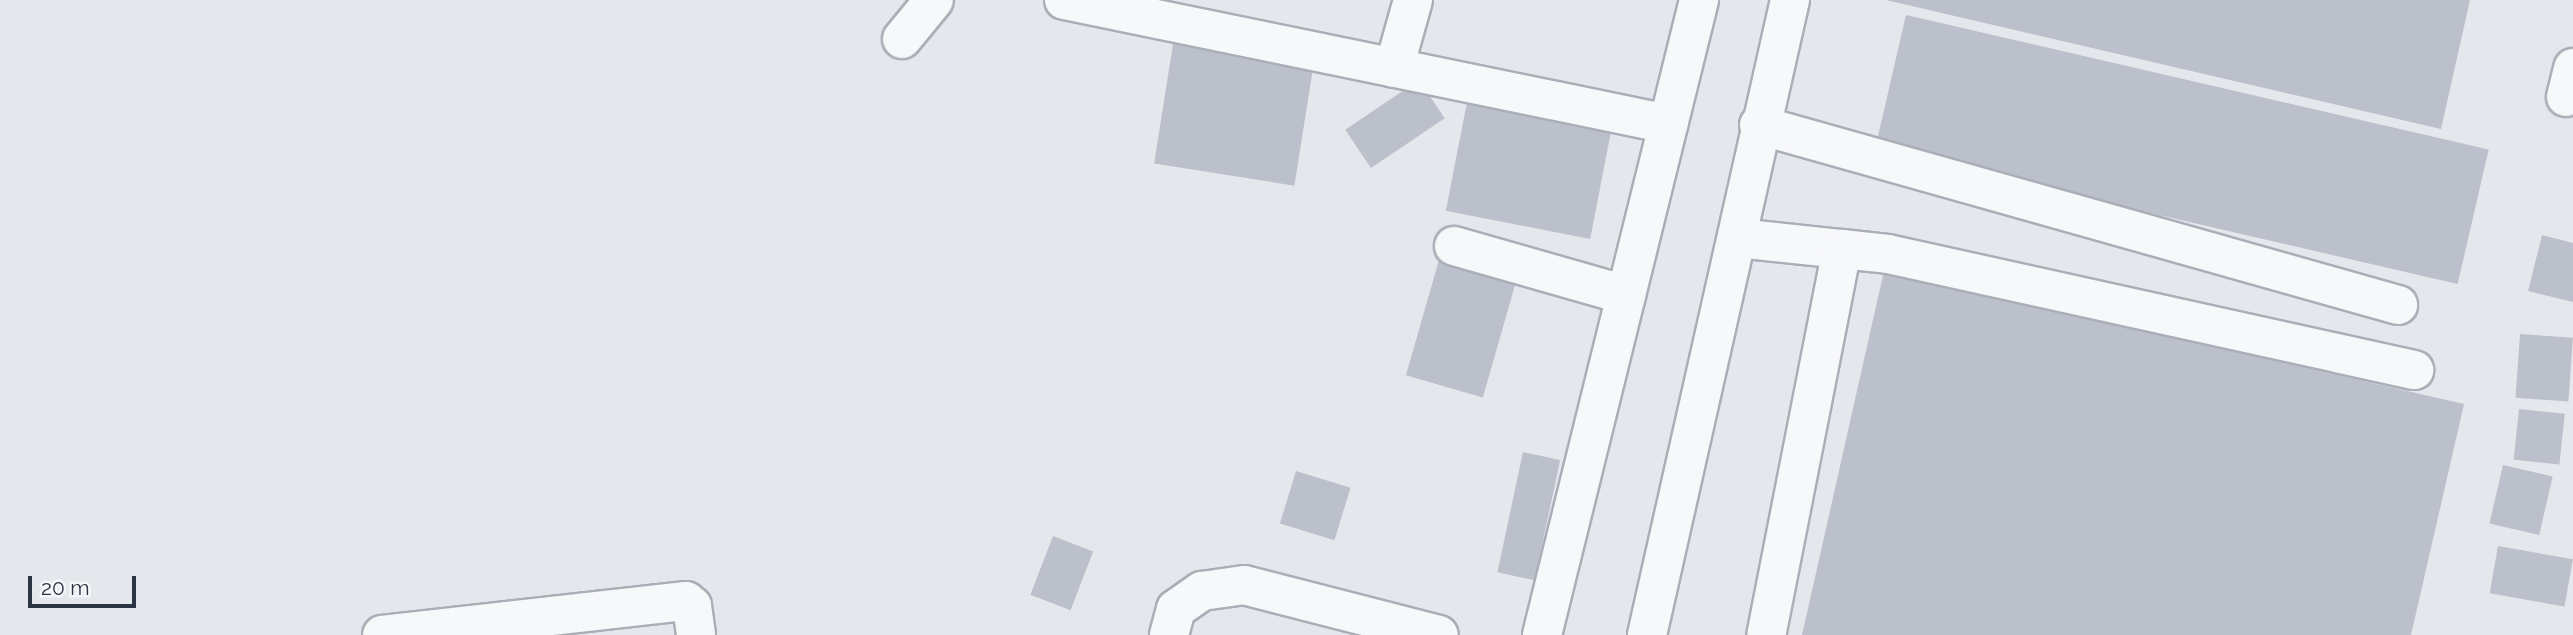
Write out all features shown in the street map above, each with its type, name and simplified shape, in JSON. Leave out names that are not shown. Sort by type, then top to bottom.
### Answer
[{"type":"street","points":[[902,39],[934,0]]},
{"type":"street","points":[[1394,68],[1413,0]]},
{"type":"street","points":[[1542,635],[1699,0]]},
{"type":"street","points":[[1647,635],[1737,237],[1759,125],[1790,0]]},
{"type":"street","points":[[1072,1],[1668,124]]},
{"type":"street","points":[[1759,125],[2399,305]]},
{"type":"street","points":[[1737,237],[1888,254],[2414,370]]},
{"type":"street","points":[[1454,246],[1626,295]]},
{"type":"street","points":[[1766,635],[1842,249]]},
{"type":"street","points":[[1170,635],[1176,608],[1202,591],[1244,584],[1439,635]]},
{"type":"street","points":[[382,635],[686,601],[692,606],[696,635]]},
{"type":"building","points":[[1886,0],[2470,0],[2441,129]]},
{"type":"building","points":[[1906,15],[2489,150],[2458,284],[1875,149]]},
{"type":"building","points":[[1174,38],[1314,60],[1294,186],[1154,163]]},
{"type":"building","points":[[1419,80],[1445,118],[1371,168],[1345,130]]},
{"type":"building","points":[[1468,97],[1612,125],[1590,239],[1446,211]]},
{"type":"building","points":[[2542,235],[2573,243],[2573,302],[2528,291]]},
{"type":"building","points":[[1439,260],[1516,282],[1483,397],[1406,375]]},
{"type":"building","points":[[1884,271],[2464,404],[2411,635],[1802,635]]},
{"type":"building","points":[[2520,334],[2573,338],[2568,402],[2516,398]]},
{"type":"building","points":[[2519,409],[2565,414],[2559,465],[2514,460]]},
{"type":"building","points":[[1523,452],[1560,460],[1535,580],[1497,572]]},
{"type":"building","points":[[2503,465],[2553,476],[2539,535],[2490,523]]},
{"type":"building","points":[[1296,471],[1351,488],[1334,540],[1280,524]]},
{"type":"building","points":[[1053,536],[1093,551],[1071,610],[1030,595]]},
{"type":"building","points":[[2498,546],[2573,559],[2565,606],[2490,593]]}]
